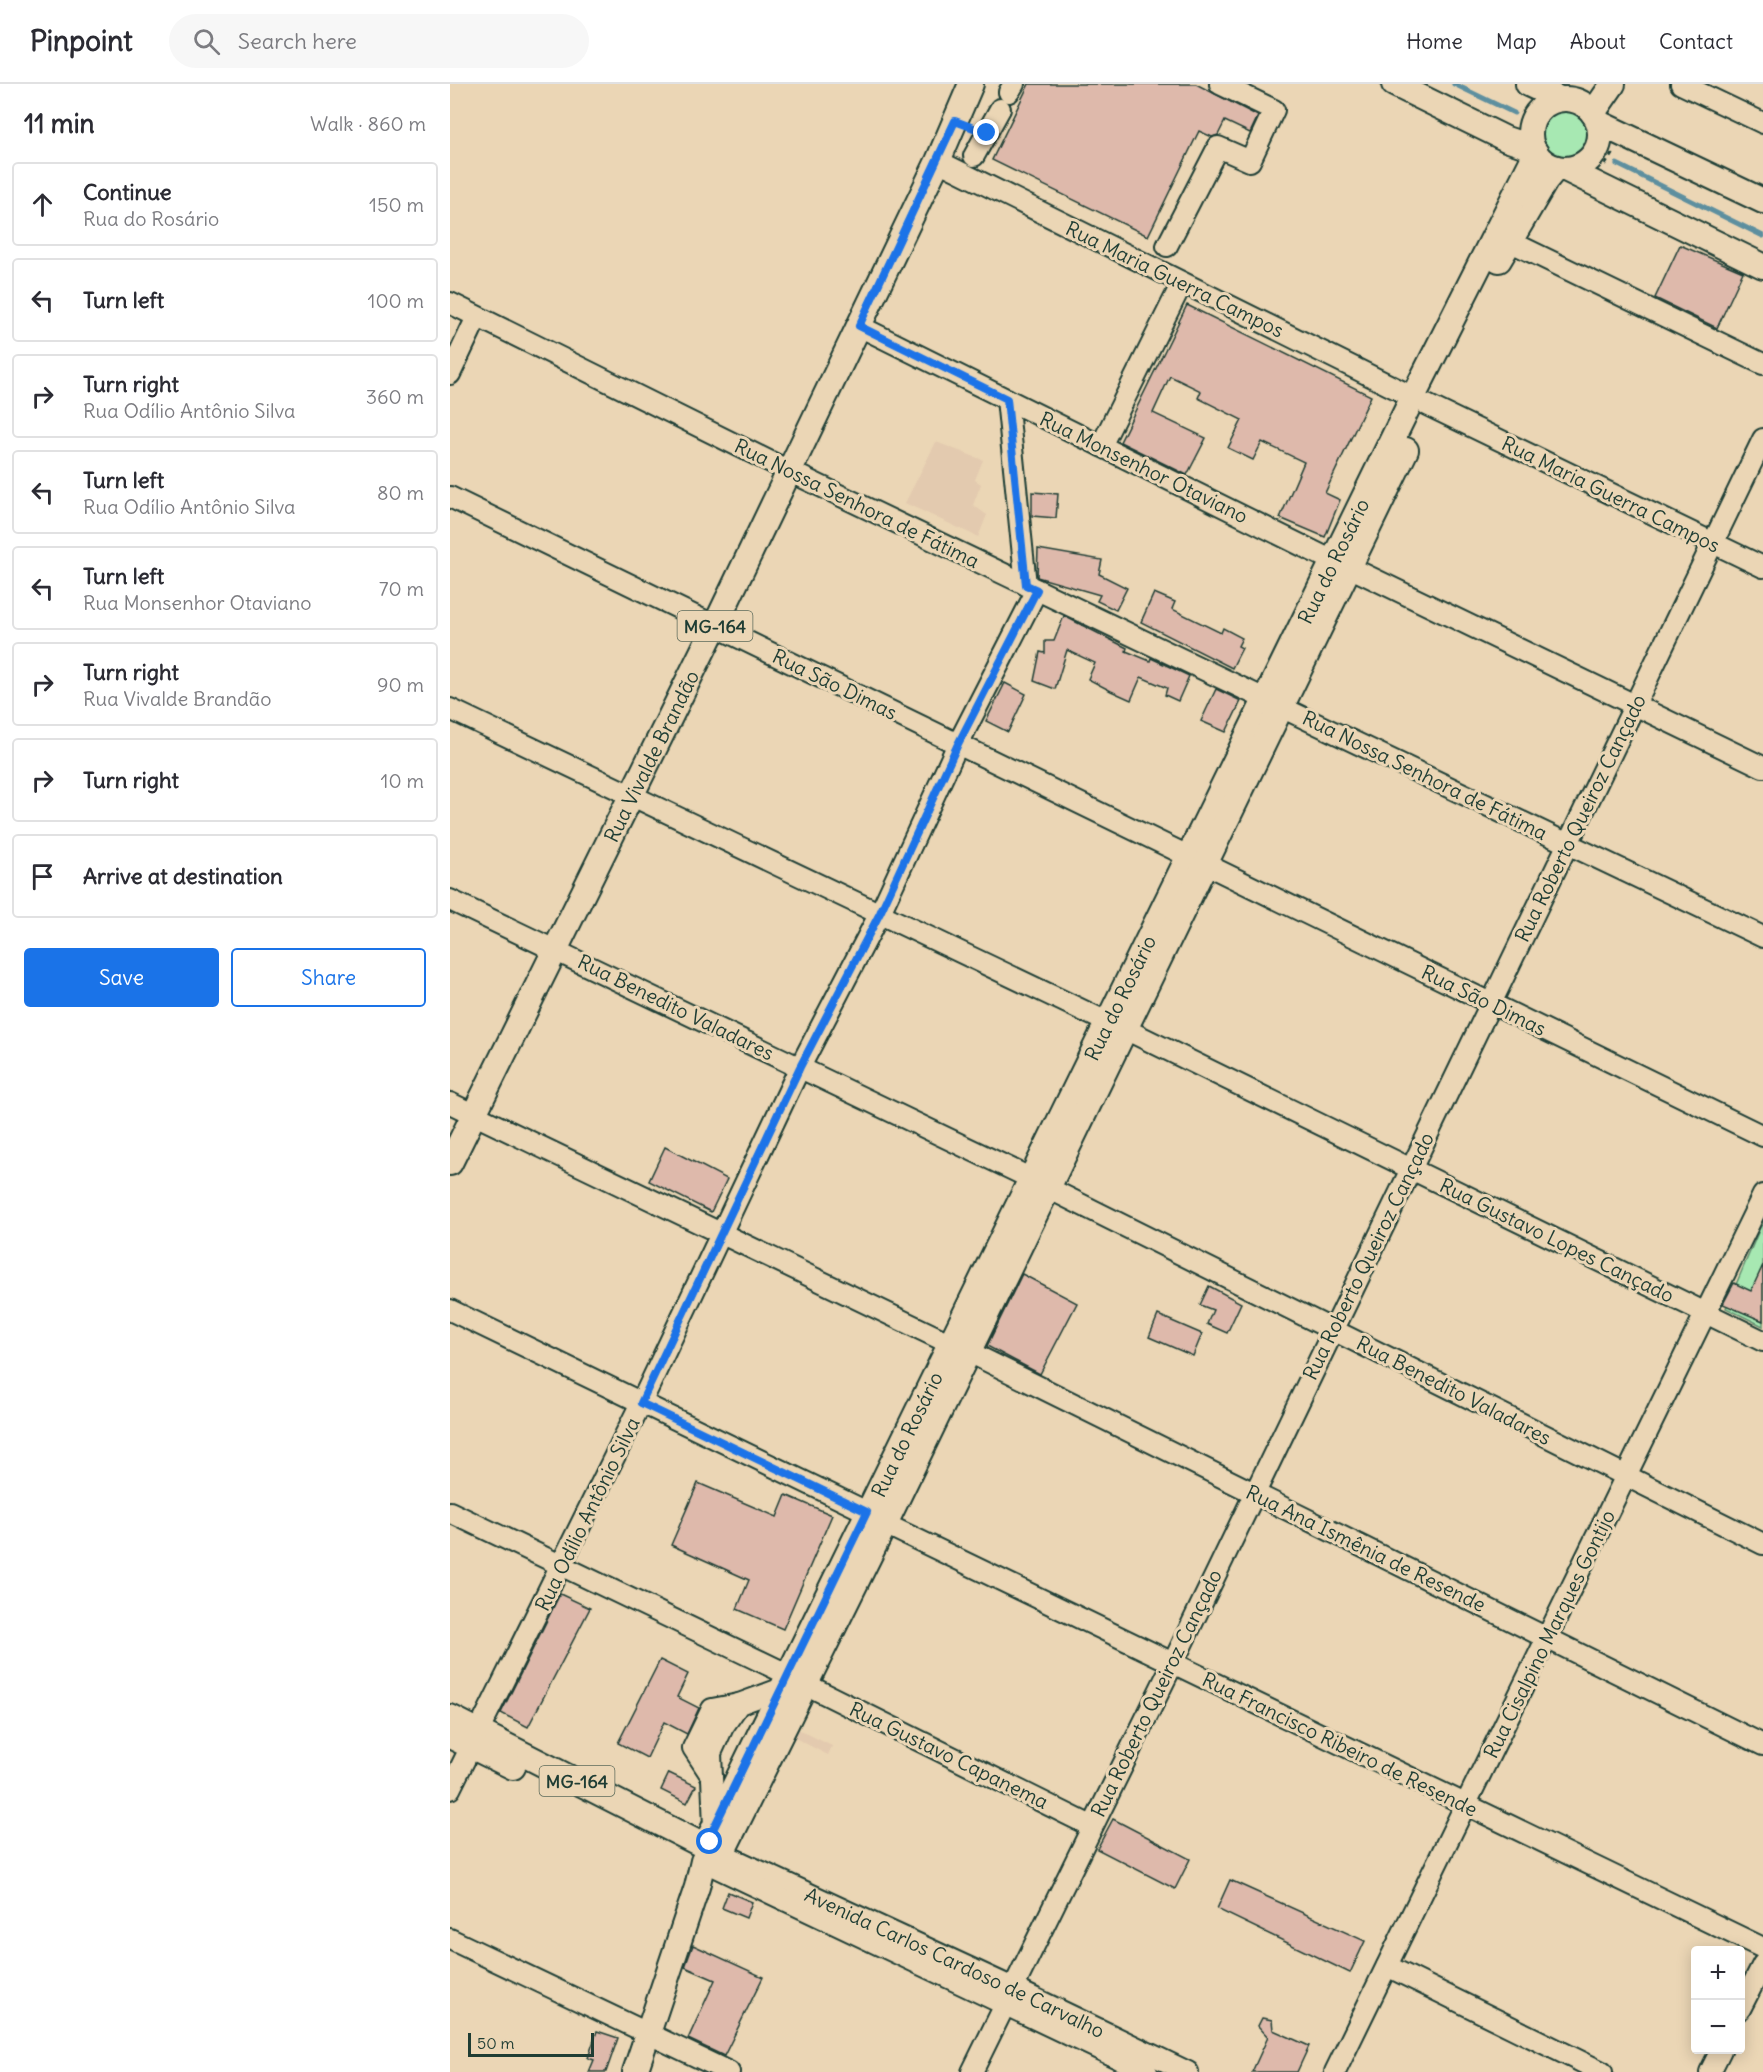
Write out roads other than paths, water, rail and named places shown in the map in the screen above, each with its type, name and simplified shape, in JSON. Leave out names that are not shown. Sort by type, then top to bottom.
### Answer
[{"type":"main road","name":"Rua Vivalde Brandão","points":[[450,1163],[715,626],[938,161],[971,84]]},
{"type":"main road","points":[[1394,84],[1534,151]]},
{"type":"main road","points":[[1561,168],[1586,162],[1594,154],[1599,144],[1596,118],[1613,84]]},
{"type":"main road","points":[[1763,201],[1596,118],[1578,101],[1553,90],[1534,117],[1530,138],[1534,151],[1540,159],[1763,266]]},
{"type":"main road","name":"Rua do Rosário","points":[[635,2072],[697,1887],[711,1852],[791,1683],[876,1518],[1420,401],[1534,151]]},
{"type":"main road","name":"Rua do Rosário","points":[[1420,401],[1509,241],[1561,168]]},
{"type":"main road","name":"Avenida Carlos Cardoso de Carvalho","points":[[450,1717],[467,1738],[711,1852]]},
{"type":"street","points":[[1167,246],[1218,147],[1250,160],[1274,110],[1220,84]]},
{"type":"street","points":[[1681,84],[1763,123]]},
{"type":"street","points":[[974,156],[1008,95]]},
{"type":"street","points":[[955,121],[987,133]]},
{"type":"street","name":"Rua Maria Guerra Campos","points":[[938,161],[1420,401],[1763,567]]},
{"type":"street","points":[[1509,241],[1763,364]]},
{"type":"street","points":[[1101,446],[1182,283]]},
{"type":"street","name":"Rua Nossa Senhora de Fátima","points":[[450,303],[789,471],[1763,937]]},
{"type":"street","points":[[450,374],[477,317]]},
{"type":"street","name":"Rua Monsenhor Otaviano","points":[[859,326],[1341,564],[1763,767]]},
{"type":"street","points":[[1007,399],[1031,587]]},
{"type":"street","name":"Rua Roberto Queiroz Cançado","points":[[972,2072],[1173,1663],[1763,440]]},
{"type":"street","name":"Rua São Dimas","points":[[450,497],[1763,1136]]},
{"type":"street","name":"Rua Odílio Antônio Silva","points":[[450,1789],[467,1738],[562,1566],[800,1067],[880,913],[1031,587]]},
{"type":"street","name":"Rua Gustavo Lopes Cançado","points":[[450,709],[1116,1025],[1763,1341]]},
{"type":"street","name":"Rua Benedito Valadares","points":[[450,900],[1039,1183],[1763,1544]]},
{"type":"street","name":"Rua Ana Ismênia de Resende","points":[[450,1103],[959,1348],[1763,1745]]},
{"type":"street","name":"Rua Cisalpino Marques Gontijo","points":[[1335,2072],[1763,1195]]},
{"type":"street","name":"Rua Francisco Ribeiro de Resende","points":[[450,1310],[1763,1948]]},
{"type":"street","name":"Rua Gustavo Capanema","points":[[450,1512],[562,1566],[791,1683],[1091,1826]]},
{"type":"street","points":[[711,1852],[711,1753],[723,1726],[739,1704],[791,1683]]},
{"type":"street","name":"Avenida Carlos Cardoso de Carvalho","points":[[711,1852],[1009,1995],[1188,2072]]},
{"type":"street","points":[[450,1939],[729,2072]]},
{"type":"street","points":[[1745,2000],[1763,1964]]},
{"type":"street","points":[[1387,1966],[1602,2072]]},
{"type":"street","name":"Avenida Carlos Cardoso de Carvalho","points":[[1009,1995],[1147,2072]]},
{"type":"street","points":[[1710,2072],[1719,2054]]},
{"type":"waterway","points":[[1454,84],[1514,113]]},
{"type":"waterway","points":[[1617,164],[1763,236]]}]
